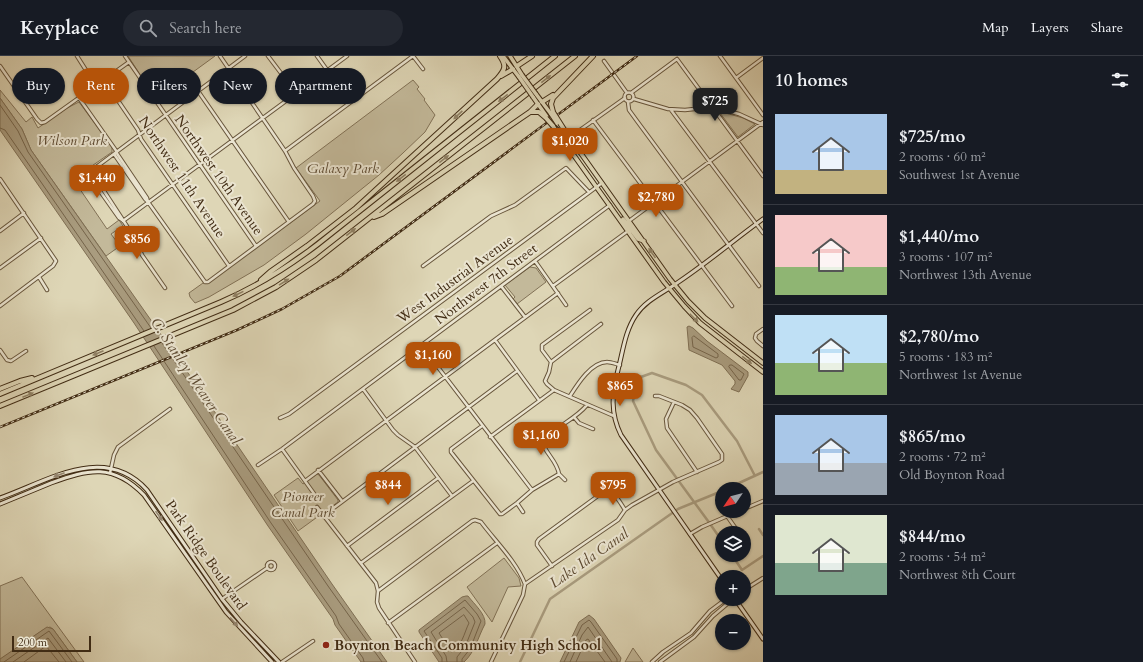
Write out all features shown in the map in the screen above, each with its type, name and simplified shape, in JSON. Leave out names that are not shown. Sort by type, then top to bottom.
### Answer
[{"type":"highway","points":[[255,285],[270,272],[300,252],[356,208],[497,79],[505,68],[504,62],[500,56]]},
{"type":"highway","points":[[497,79],[532,56]]},
{"type":"highway","points":[[0,394],[221,302],[255,285],[287,266],[314,247],[555,56]]},
{"type":"highway","points":[[0,406],[233,310],[276,287],[308,266],[575,56]]},
{"type":"highway","points":[[553,126],[549,115],[552,100],[593,56]]},
{"type":"highway","points":[[370,218],[382,214],[530,112],[562,88]]},
{"type":"highway","points":[[530,112],[539,112],[549,115],[564,131]]},
{"type":"highway","points":[[0,389],[20,381],[44,375]]},
{"type":"main road","points":[[503,56],[515,68]]},
{"type":"main road","points":[[510,56],[520,76],[549,115]]},
{"type":"main road","points":[[553,126],[669,288],[684,306],[700,323],[761,370]]},
{"type":"main road","points":[[564,131],[688,301],[704,318],[763,363]]},
{"type":"main road","points":[[618,217],[625,221],[638,239],[644,241]]},
{"type":"street","points":[[77,56],[85,68]]},
{"type":"street","name":"Northwest 10th Avenue","points":[[125,56],[256,246]]},
{"type":"street","points":[[220,56],[228,68],[245,56]]},
{"type":"street","points":[[268,56],[277,68]]},
{"type":"street","points":[[317,56],[326,68]]},
{"type":"street","points":[[331,68],[347,56]]},
{"type":"street","points":[[366,90],[413,56],[423,69]]},
{"type":"street","points":[[720,56],[763,114]]},
{"type":"street","points":[[736,78],[763,58]]},
{"type":"street","points":[[626,94],[631,93],[677,59],[763,176]]},
{"type":"street","points":[[580,130],[625,98],[626,94],[604,61]]},
{"type":"street","points":[[121,68],[129,62]]},
{"type":"street","points":[[0,66],[39,122],[45,122],[73,102]]},
{"type":"street","points":[[201,89],[209,83]]},
{"type":"street","points":[[631,93],[634,96],[634,99]]},
{"type":"street","points":[[201,95],[289,222]]},
{"type":"street","points":[[625,98],[633,116],[759,286]]},
{"type":"street","points":[[628,102],[634,99],[642,100],[655,106],[671,110],[713,107],[739,114],[762,124]]},
{"type":"street","points":[[83,104],[145,199],[203,281],[208,282],[313,204],[314,201],[313,196],[294,168],[285,151],[252,104]]},
{"type":"street","name":"Northwest 11th Avenue","points":[[120,104],[138,130],[141,138],[229,266]]},
{"type":"street","points":[[165,288],[142,255],[134,237],[110,203],[91,172],[181,104]]},
{"type":"street","points":[[123,221],[282,104]]},
{"type":"street","points":[[285,151],[347,104]]},
{"type":"street","points":[[671,110],[763,233]]},
{"type":"street","points":[[594,120],[732,306]]},
{"type":"street","points":[[629,221],[762,124]]},
{"type":"street","points":[[423,266],[491,216],[515,205],[566,168],[586,191],[589,192]]},
{"type":"street","points":[[0,179],[56,261],[53,266],[0,306]]},
{"type":"street","name":"West Industrial Avenue","points":[[280,418],[289,414],[602,183]]},
{"type":"street","name":"Northwest 7th Street","points":[[258,465],[282,449],[610,205]]},
{"type":"street","points":[[0,231],[24,214]]},
{"type":"street","points":[[715,570],[623,438],[617,427],[614,416],[612,403],[613,392],[628,333],[634,319],[647,303],[675,285],[763,219]]},
{"type":"street","points":[[553,286],[628,231]]},
{"type":"street","points":[[0,268],[41,238]]},
{"type":"street","points":[[535,260],[566,305]]},
{"type":"street","points":[[39,277],[47,290]]},
{"type":"street","points":[[501,286],[525,317]]},
{"type":"street","points":[[305,481],[558,293]]},
{"type":"street","points":[[551,362],[542,350],[542,345],[590,310]]},
{"type":"street","points":[[601,324],[551,362],[545,381],[554,390],[614,416]]},
{"type":"street","points":[[763,329],[756,334],[755,338],[763,346]]},
{"type":"street","points":[[495,340],[539,400]]},
{"type":"street","points":[[420,345],[532,490]]},
{"type":"street","points":[[0,350],[7,360],[13,361],[26,351]]},
{"type":"street","points":[[570,396],[584,375],[598,365],[606,362],[620,365]]},
{"type":"street","points":[[761,370],[763,363]]},
{"type":"street","points":[[323,516],[517,371]]},
{"type":"street","points":[[363,389],[398,435],[415,448],[452,496]]},
{"type":"street","points":[[490,437],[554,390]]},
{"type":"street","points":[[525,584],[618,520],[625,510],[632,505],[673,482],[720,461],[722,454],[694,414],[674,402],[659,396],[655,396]]},
{"type":"street","points":[[674,402],[666,419],[667,428],[696,472]]},
{"type":"street","points":[[565,480],[559,474],[558,467],[543,447],[542,442],[546,437],[587,405]]},
{"type":"street","points":[[0,504],[79,473],[110,473],[114,455],[118,447],[170,409]]},
{"type":"street","points":[[574,416],[580,423],[593,429]]},
{"type":"street","points":[[482,426],[451,449],[451,452],[497,512],[502,514],[517,504],[532,490],[559,474]]},
{"type":"street","points":[[282,449],[315,495]]},
{"type":"street","name":"Park Ridge Boulevard","points":[[0,498],[78,468],[97,466],[110,468],[137,481],[151,496],[222,599],[278,662]]},
{"type":"street","points":[[78,468],[79,473]]},
{"type":"street","points":[[318,470],[342,501]]},
{"type":"street","name":"Park Ridge Boulevard","points":[[110,473],[130,482],[147,499],[218,602],[272,662]]},
{"type":"street","points":[[347,546],[438,478]]},
{"type":"street","points":[[361,564],[473,481]]},
{"type":"street","points":[[22,490],[23,494]]},
{"type":"street","points":[[552,566],[537,545],[539,539],[604,491],[607,490],[612,493],[625,510]]},
{"type":"street","points":[[147,499],[151,496]]},
{"type":"street","points":[[751,506],[763,501]]},
{"type":"street","points":[[517,504],[523,512]]},
{"type":"street","points":[[317,507],[376,583],[378,591],[378,606],[415,662]]},
{"type":"street","points":[[690,534],[723,518]]},
{"type":"street","points":[[378,591],[473,520],[481,522],[521,575],[525,584],[523,595],[491,662]]},
{"type":"street","points":[[388,623],[497,542]]},
{"type":"street","points":[[189,560],[193,557]]},
{"type":"street","points":[[218,602],[267,568]]},
{"type":"street","points":[[751,586],[763,578]]},
{"type":"street","points":[[652,662],[663,652],[691,632],[710,611],[717,606]]},
{"type":"street","points":[[660,662],[691,639],[713,616],[725,606]]},
{"type":"street","points":[[739,606],[763,639]]},
{"type":"street","points":[[248,636],[251,633]]},
{"type":"street","points":[[282,662],[313,641]]},
{"type":"green space","points":[[128,56],[215,56],[199,68],[137,68],[137,70]]},
{"type":"green space","name":"Galaxy Park","points":[[413,80],[419,87],[417,89],[435,115],[425,132],[379,175],[306,234],[264,265],[209,297],[195,303],[190,297],[189,293],[203,283],[208,283],[320,201],[296,168]]},
{"type":"green space","name":"Wilson Park","points":[[0,90],[26,122],[32,117],[38,128],[67,108],[75,104],[80,104],[112,147],[112,152],[73,179],[107,229],[119,220],[123,226],[111,234],[120,246],[106,256],[31,150],[22,129],[0,98]]},
{"type":"green space","points":[[722,112],[743,118],[755,124],[738,137],[720,113]]},
{"type":"green space","points":[[530,267],[536,268],[546,282],[517,304],[513,299],[515,297],[505,285]]},
{"type":"green space","name":"Pioneer Canal Park","points":[[317,474],[338,502],[298,531],[274,495],[298,478],[303,484]]},
{"type":"green space","points":[[504,558],[519,578],[521,586],[508,587],[492,622],[467,587]]},
{"type":"green space","points":[[22,577],[84,662],[77,662],[50,627],[43,630],[0,660],[0,586]]},
{"type":"green space","points":[[633,648],[643,662],[625,662]]},
{"type":"water","points":[[0,98],[22,129],[31,150],[184,367],[387,662],[361,662],[335,625],[333,619],[268,526],[134,323],[0,130]]},
{"type":"water","points":[[689,326],[748,372],[748,376],[739,392],[731,389],[735,384],[735,381],[722,365],[689,350],[687,327]]},
{"type":"water","points":[[468,596],[482,613],[485,624],[474,649],[464,662],[439,662],[419,630],[462,597]]},
{"type":"water","points":[[589,615],[594,619],[621,658],[620,662],[560,662],[579,622]]},
{"type":"water","points":[[47,627],[53,629],[77,662],[0,662],[0,659]]},
{"type":"waterway","points":[[715,531],[656,450],[633,401],[638,378],[652,373],[686,385],[702,395],[737,441],[755,476]]},
{"type":"waterway","name":"Lake Ida Canal","points":[[741,482],[763,472]]},
{"type":"waterway","name":"Lake Ida Canal","points":[[520,662],[550,599],[678,509],[715,494]]},
{"type":"waterway","points":[[759,529],[763,535]]},
{"type":"waterway","points":[[737,562],[742,570],[763,556]]},
{"type":"railway","points":[[0,427],[237,330],[282,309],[340,276],[637,56]]},
{"type":"place","name":"Boynton Beach Community High School","points":[[326,645]]},
{"type":"water label","name":"C. Stanley Weaver Canal","points":[[196,381]]}]
